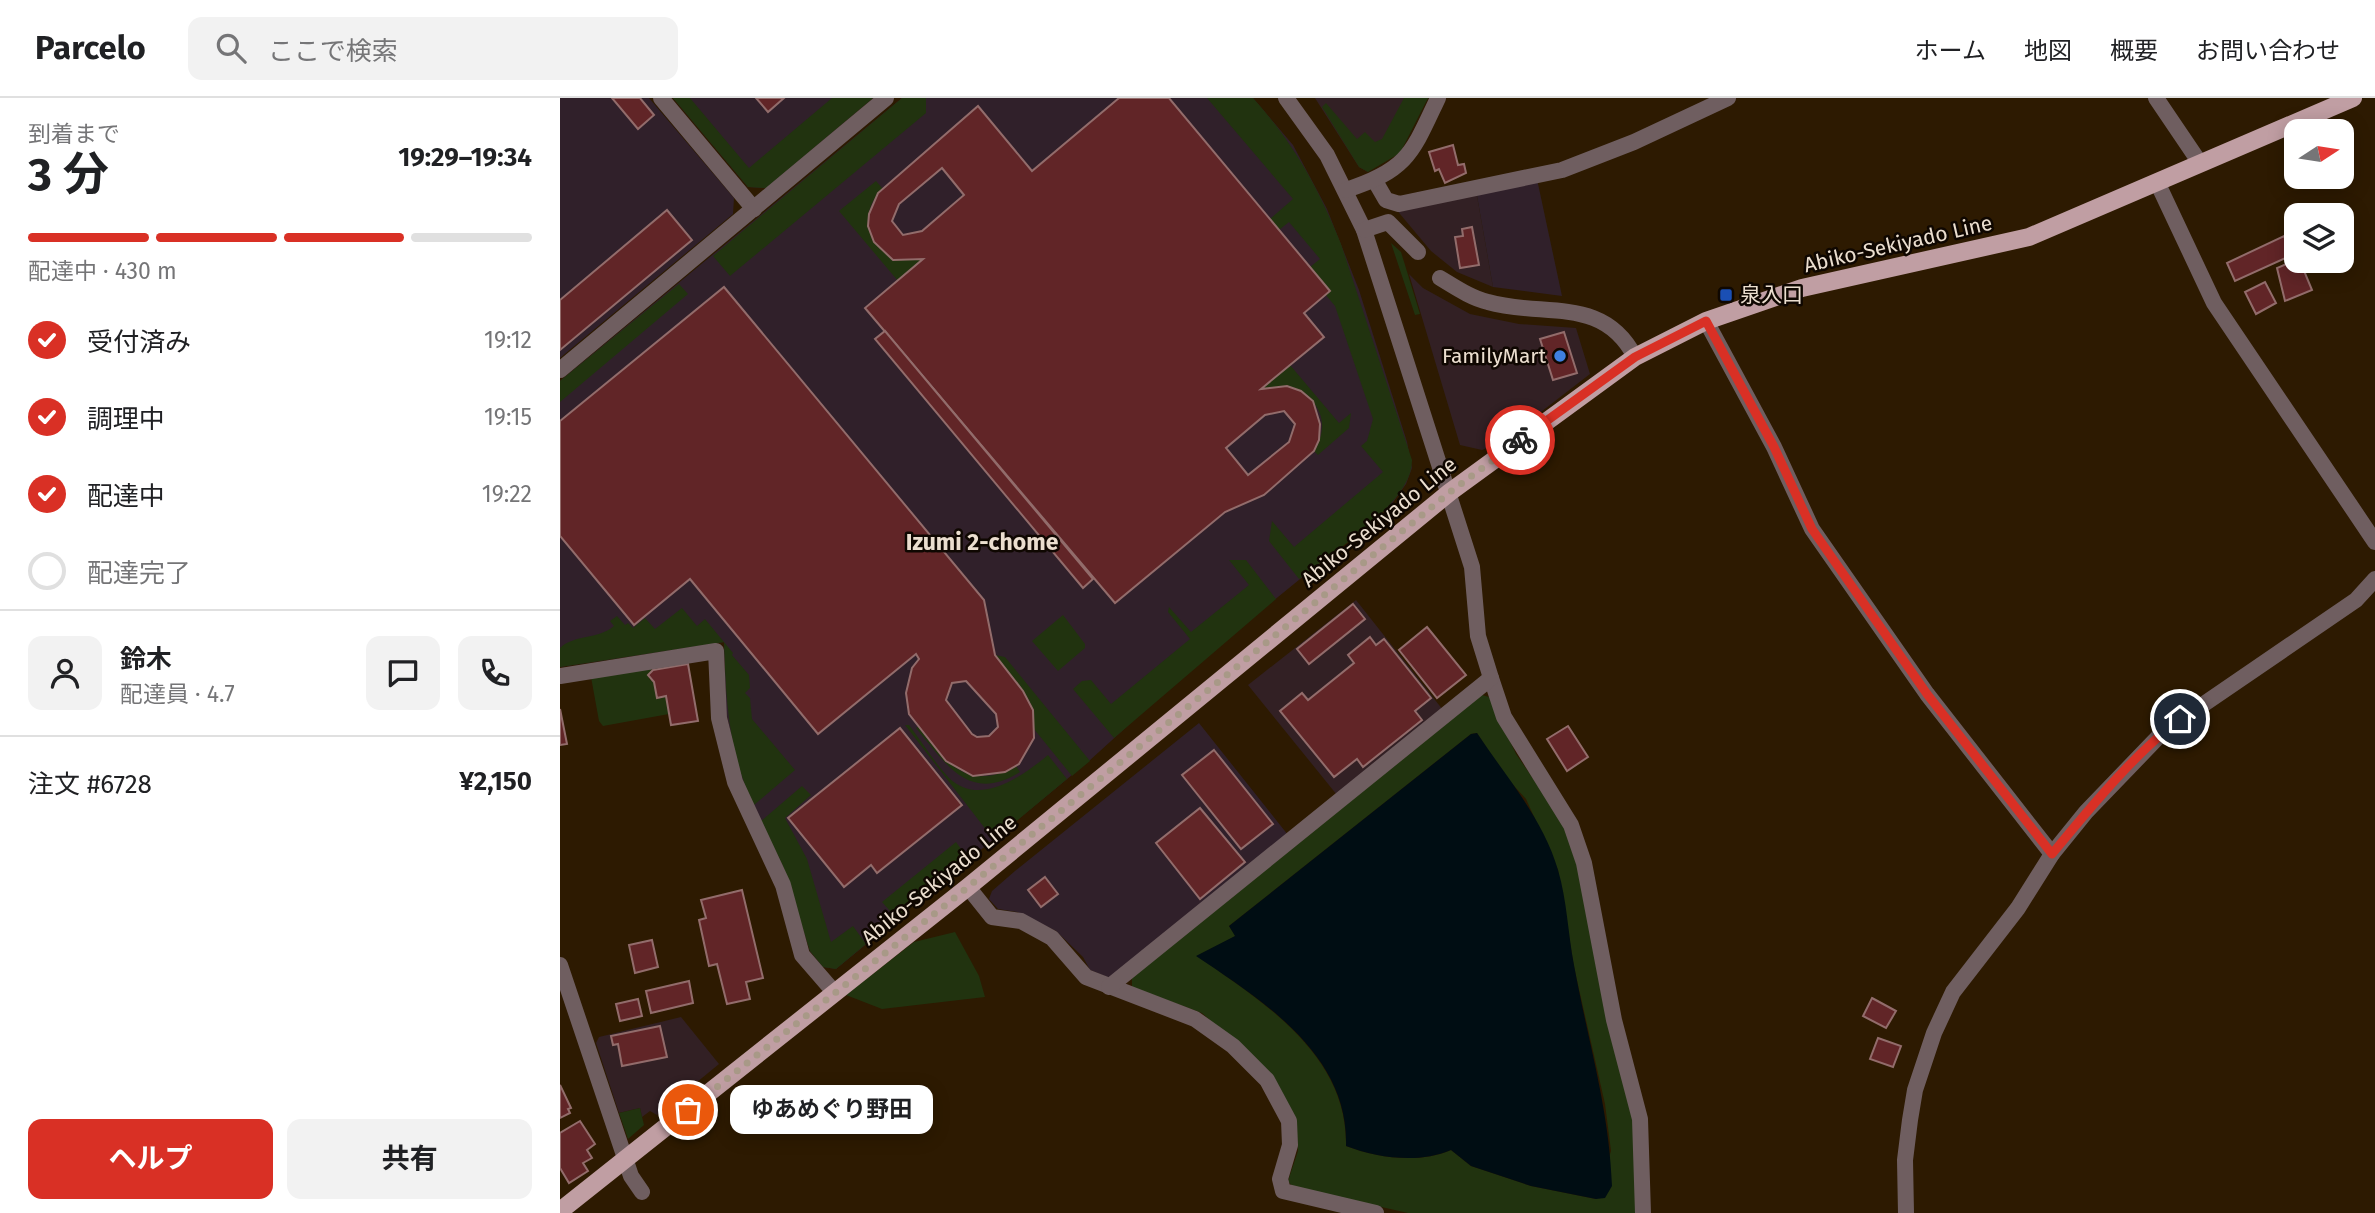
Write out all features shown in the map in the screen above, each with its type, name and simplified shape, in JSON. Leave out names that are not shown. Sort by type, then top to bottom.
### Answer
[{"type":"main road","name":"Abiko-Sekiyado Line","points":[[560,1212],[968,887],[1450,492],[1635,357],[1706,321],[1802,288],[2029,237],[2353,98]]},
{"type":"street","points":[[661,98],[754,209]]},
{"type":"street","points":[[560,370],[886,98]]},
{"type":"street","points":[[1286,98],[1328,155],[1364,230],[1472,567],[1478,636],[1504,717],[1571,825],[1584,863],[1614,1020],[1640,1119],[1643,1213]]},
{"type":"street","points":[[1346,190],[1375,181],[1410,156],[1438,98]]},
{"type":"street","points":[[1375,181],[1386,200],[1399,204],[1562,170],[1634,142],[1728,98]]},
{"type":"street","points":[[2156,98],[2200,163]]},
{"type":"street","points":[[2157,182],[2214,303],[2375,542]]},
{"type":"street","points":[[1364,230],[1388,222],[1418,252]]},
{"type":"street","points":[[1440,278],[1486,302],[1601,319],[1626,339],[1635,357]]},
{"type":"street","points":[[1706,321],[1774,447],[1812,529],[1927,694],[2052,854]]},
{"type":"street","points":[[1906,1213],[1905,1160],[1910,1120],[1915,1090],[1934,1033],[1953,992],[2018,908],[2052,854],[2086,812],[2163,732],[2356,600],[2375,579]]},
{"type":"street","points":[[560,676],[716,651],[719,718],[735,782],[783,885],[802,955],[834,992]]},
{"type":"street","points":[[1109,987],[1491,678]]},
{"type":"street","points":[[968,887],[992,917],[1021,921],[1052,937],[1086,977],[1195,1019],[1233,1046],[1267,1080],[1289,1121],[1292,1134],[1280,1179],[1283,1191],[1376,1213]]},
{"type":"street","points":[[560,965],[625,1160],[642,1192]]},
{"type":"shaded area","points":[[560,98],[649,98],[734,198],[733,214],[560,358]]},
{"type":"shaded area","points":[[673,98],[873,98],[766,188],[748,187]]},
{"type":"shaded area","points":[[902,98],[1253,98],[1293,145],[1327,209],[1359,290],[1407,442],[1412,468],[1406,484],[1391,505],[1198,662],[1089,761],[836,969],[823,967],[810,951],[783,866],[741,780],[726,712],[724,642],[560,667],[560,381]]},
{"type":"shaded area","points":[[1315,98],[1428,98],[1368,172],[1359,167]]},
{"type":"shaded area","points":[[1537,179],[1562,296],[1493,287],[1476,190]]},
{"type":"shaded area","points":[[1476,190],[1493,287],[1457,272],[1431,251],[1395,208]]},
{"type":"shaded area","points":[[1409,274],[1423,288],[1470,314],[1519,324],[1576,328],[1590,374],[1502,442],[1482,450],[1460,445]]},
{"type":"shaded area","points":[[1356,600],[1443,710],[1337,795],[1248,685]]},
{"type":"shaded area","points":[[1199,723],[1288,835],[1110,978],[1090,970],[1083,957],[1056,931],[1017,912],[998,909],[989,899],[992,891],[1015,871]]},
{"type":"shaded area","points":[[1477,733],[1523,798],[1543,833],[1558,870],[1607,1129],[1612,1186],[1605,1198],[1596,1199],[1531,1186],[1471,1166],[1451,1150],[1425,1157],[1398,1158],[1371,1154],[1346,1146],[1343,1114],[1333,1084],[1318,1058],[1274,1012],[1196,956],[1235,936],[1229,926],[1471,734]]},
{"type":"shaded area","points":[[681,1017],[719,1064],[657,1115],[650,1111],[642,1117],[640,1108],[619,1113],[596,1043],[599,1037]]},
{"type":"green space","points":[[673,98],[690,98],[749,168],[832,98],[873,98],[766,188],[748,187]]},
{"type":"green space","points":[[902,98],[926,98],[926,113],[730,276],[713,256]]},
{"type":"green space","points":[[1207,98],[1253,98],[1281,132],[1304,167],[1341,244],[1412,460],[1409,476],[1385,510],[1299,579],[1269,541],[1272,521],[1294,547],[1383,472],[1361,446],[1367,441],[1373,419],[1335,306],[1325,294],[1330,290],[1310,267],[1320,259],[1289,222],[1279,230],[1270,219],[1293,199]]},
{"type":"green space","points":[[1404,98],[1428,98],[1400,153],[1368,172],[1359,167],[1322,107],[1326,103],[1357,139],[1365,132],[1375,142],[1382,139]]},
{"type":"green space","points":[[876,181],[883,189],[870,207],[869,217],[870,227],[878,245],[893,260],[923,259],[898,281],[839,211]]},
{"type":"green space","points":[[1391,243],[1401,252],[1420,314],[1415,315]]},
{"type":"green space","points":[[679,284],[688,294],[560,402],[560,381]]},
{"type":"green space","points":[[1290,365],[1339,423],[1351,413],[1349,428],[1318,455],[1314,451],[1321,436],[1322,423],[1319,411],[1312,401],[1290,389],[1261,389]]},
{"type":"green space","points":[[1229,560],[1246,560],[1276,599],[1114,738],[1073,689],[1082,681],[1091,680],[1111,704],[1190,639],[1168,612],[1169,607],[1191,632],[1249,585]]},
{"type":"green space","points":[[682,608],[697,626],[705,619],[724,642],[560,667],[560,648],[572,641],[607,630],[614,626],[610,621],[617,616],[625,625],[628,623],[633,628],[645,618],[655,629]]},
{"type":"green space","points":[[1063,615],[1085,644],[1085,648],[1058,671],[1032,641]]},
{"type":"green space","points":[[724,642],[749,675],[750,688],[745,693],[750,698],[752,719],[795,770],[754,805],[739,766],[730,725]]},
{"type":"green space","points":[[995,655],[1005,657],[1090,761],[1072,776],[1034,729],[1033,710],[1029,700]]},
{"type":"green space","points":[[652,667],[649,679],[654,682],[657,697],[666,696],[669,714],[603,726],[599,721],[591,677]]},
{"type":"green space","points":[[1482,695],[1489,697],[1516,754],[1568,829],[1579,862],[1634,1120],[1637,1213],[1408,1213],[1293,1187],[1288,1181],[1298,1151],[1296,1121],[1270,1074],[1202,1013],[1132,987],[1132,978]],"holes":[[[1477,733],[1505,776],[1526,799],[1558,870],[1574,967],[1605,1104],[1611,1151],[1596,1199],[1531,1186],[1471,1166],[1451,1150],[1426,1157],[1398,1158],[1371,1154],[1346,1146],[1343,1114],[1333,1084],[1317,1058],[1274,1012],[1197,956],[1236,936],[1229,926],[1471,734]]]},
{"type":"green space","points":[[905,725],[909,725],[949,778],[961,786],[974,790],[1001,785],[1027,771],[1048,755],[1067,779],[994,840]]},
{"type":"green space","points":[[918,727],[938,752],[959,770],[984,776],[999,774],[1016,766],[1020,772],[1002,781],[986,784],[973,782],[960,776],[938,755],[916,728]]},
{"type":"green space","points":[[802,786],[811,795],[785,818],[807,859],[831,942],[853,926],[866,944],[836,969],[823,967],[810,951],[783,866],[761,821]]},
{"type":"green space","points":[[956,842],[969,860],[897,919],[882,902]]},
{"type":"green space","points":[[955,932],[979,976],[985,997],[882,1009],[846,995],[914,942]]},
{"type":"green space","points":[[640,1108],[644,1125],[628,1139],[619,1113]]},
{"type":"building","points":[[612,98],[640,98],[654,115],[638,129]]},
{"type":"building","points":[[756,98],[784,98],[768,112]]},
{"type":"building","points":[[1119,98],[1169,98],[1330,291],[1304,313],[1324,337],[1261,389],[1287,386],[1301,391],[1313,401],[1320,424],[1319,440],[1314,451],[1264,495],[1225,512],[1115,603],[865,308],[923,259],[893,260],[874,242],[868,226],[869,214],[878,193],[978,106],[1032,171]],"holes":[[[942,168],[964,195],[922,231],[903,235],[892,221],[899,204]],[[1284,411],[1295,424],[1289,442],[1248,475],[1226,448],[1265,415]]]},
{"type":"building","points":[[1453,145],[1458,165],[1464,164],[1466,173],[1445,183],[1439,169],[1435,171],[1429,152]]},
{"type":"building","points":[[667,210],[692,240],[560,350],[560,300]]},
{"type":"building","points":[[1472,227],[1479,265],[1460,268],[1455,237],[1463,236],[1462,229]]},
{"type":"building","points":[[2284,236],[2284,259],[2235,281],[2227,263]]},
{"type":"building","points":[[2284,265],[2284,273],[2305,273],[2312,290],[2285,301],[2277,268]]},
{"type":"building","points":[[2265,282],[2276,303],[2256,314],[2245,292]]},
{"type":"building","points":[[724,287],[984,600],[995,655],[1023,691],[1033,710],[1034,738],[1019,764],[1005,772],[973,776],[946,761],[909,714],[906,693],[912,668],[919,659],[916,654],[818,734],[690,579],[634,625],[560,536],[560,421]],"holes":[[[966,681],[996,714],[998,727],[989,736],[977,737],[972,734],[946,700],[952,683]]]},
{"type":"building","points":[[885,331],[1093,579],[1083,588],[875,339]]},
{"type":"building","points":[[1564,332],[1577,373],[1553,380],[1540,339]]},
{"type":"building","points":[[1353,604],[1365,619],[1309,664],[1297,649]]},
{"type":"building","points":[[1427,627],[1466,675],[1437,698],[1399,650]]},
{"type":"building","points":[[1370,637],[1376,645],[1384,639],[1431,698],[1415,711],[1422,720],[1363,767],[1357,759],[1334,777],[1280,711],[1302,693],[1308,700],[1354,663],[1348,655]]},
{"type":"building","points":[[688,664],[698,721],[671,725],[666,696],[657,698],[654,682],[648,675],[653,670]]},
{"type":"building","points":[[560,709],[567,744],[560,745]]},
{"type":"building","points":[[1568,726],[1588,757],[1567,771],[1547,739]]},
{"type":"building","points":[[900,728],[962,805],[877,873],[871,865],[844,887],[788,818]]},
{"type":"building","points":[[1214,750],[1273,824],[1241,849],[1182,775]]},
{"type":"building","points":[[1200,808],[1245,862],[1200,899],[1156,843]]},
{"type":"building","points":[[1045,877],[1058,894],[1041,907],[1028,890]]},
{"type":"building","points":[[742,890],[763,978],[746,982],[750,999],[727,1004],[717,964],[709,966],[699,920],[706,918],[701,900]]},
{"type":"building","points":[[652,940],[658,967],[635,973],[629,945]]},
{"type":"building","points":[[689,981],[693,1003],[651,1013],[646,991]]},
{"type":"building","points":[[1872,998],[1896,1011],[1886,1028],[1863,1016]]},
{"type":"building","points":[[638,999],[642,1016],[620,1021],[616,1004]]},
{"type":"building","points":[[660,1026],[667,1057],[622,1066],[618,1044],[613,1045],[611,1036]]},
{"type":"building","points":[[1878,1038],[1901,1046],[1893,1067],[1870,1059]]},
{"type":"building","points":[[560,1085],[571,1108],[568,1109],[570,1113],[560,1118]]},
{"type":"building","points":[[580,1121],[595,1144],[587,1150],[592,1158],[583,1163],[588,1171],[569,1183],[560,1168],[560,1133]]},
{"type":"way so far","points":[[688,1110],[968,887],[1450,492],[1520,440]]},
{"type":"place","name":"泉入口","points":[[1726,295]]},
{"type":"place","name":"FamilyMart","points":[[1560,356]]},
{"type":"place","name":"ゆあめぐり野田","points":[[688,1110]]},
{"type":"district","name":"Izumi 2-chome","points":[[982,542]]},
{"type":"route","points":[[1520,440],[1635,357],[1706,321],[1774,447],[1812,529],[1927,694],[2052,854],[2086,812],[2163,732],[2180,719]]}]
